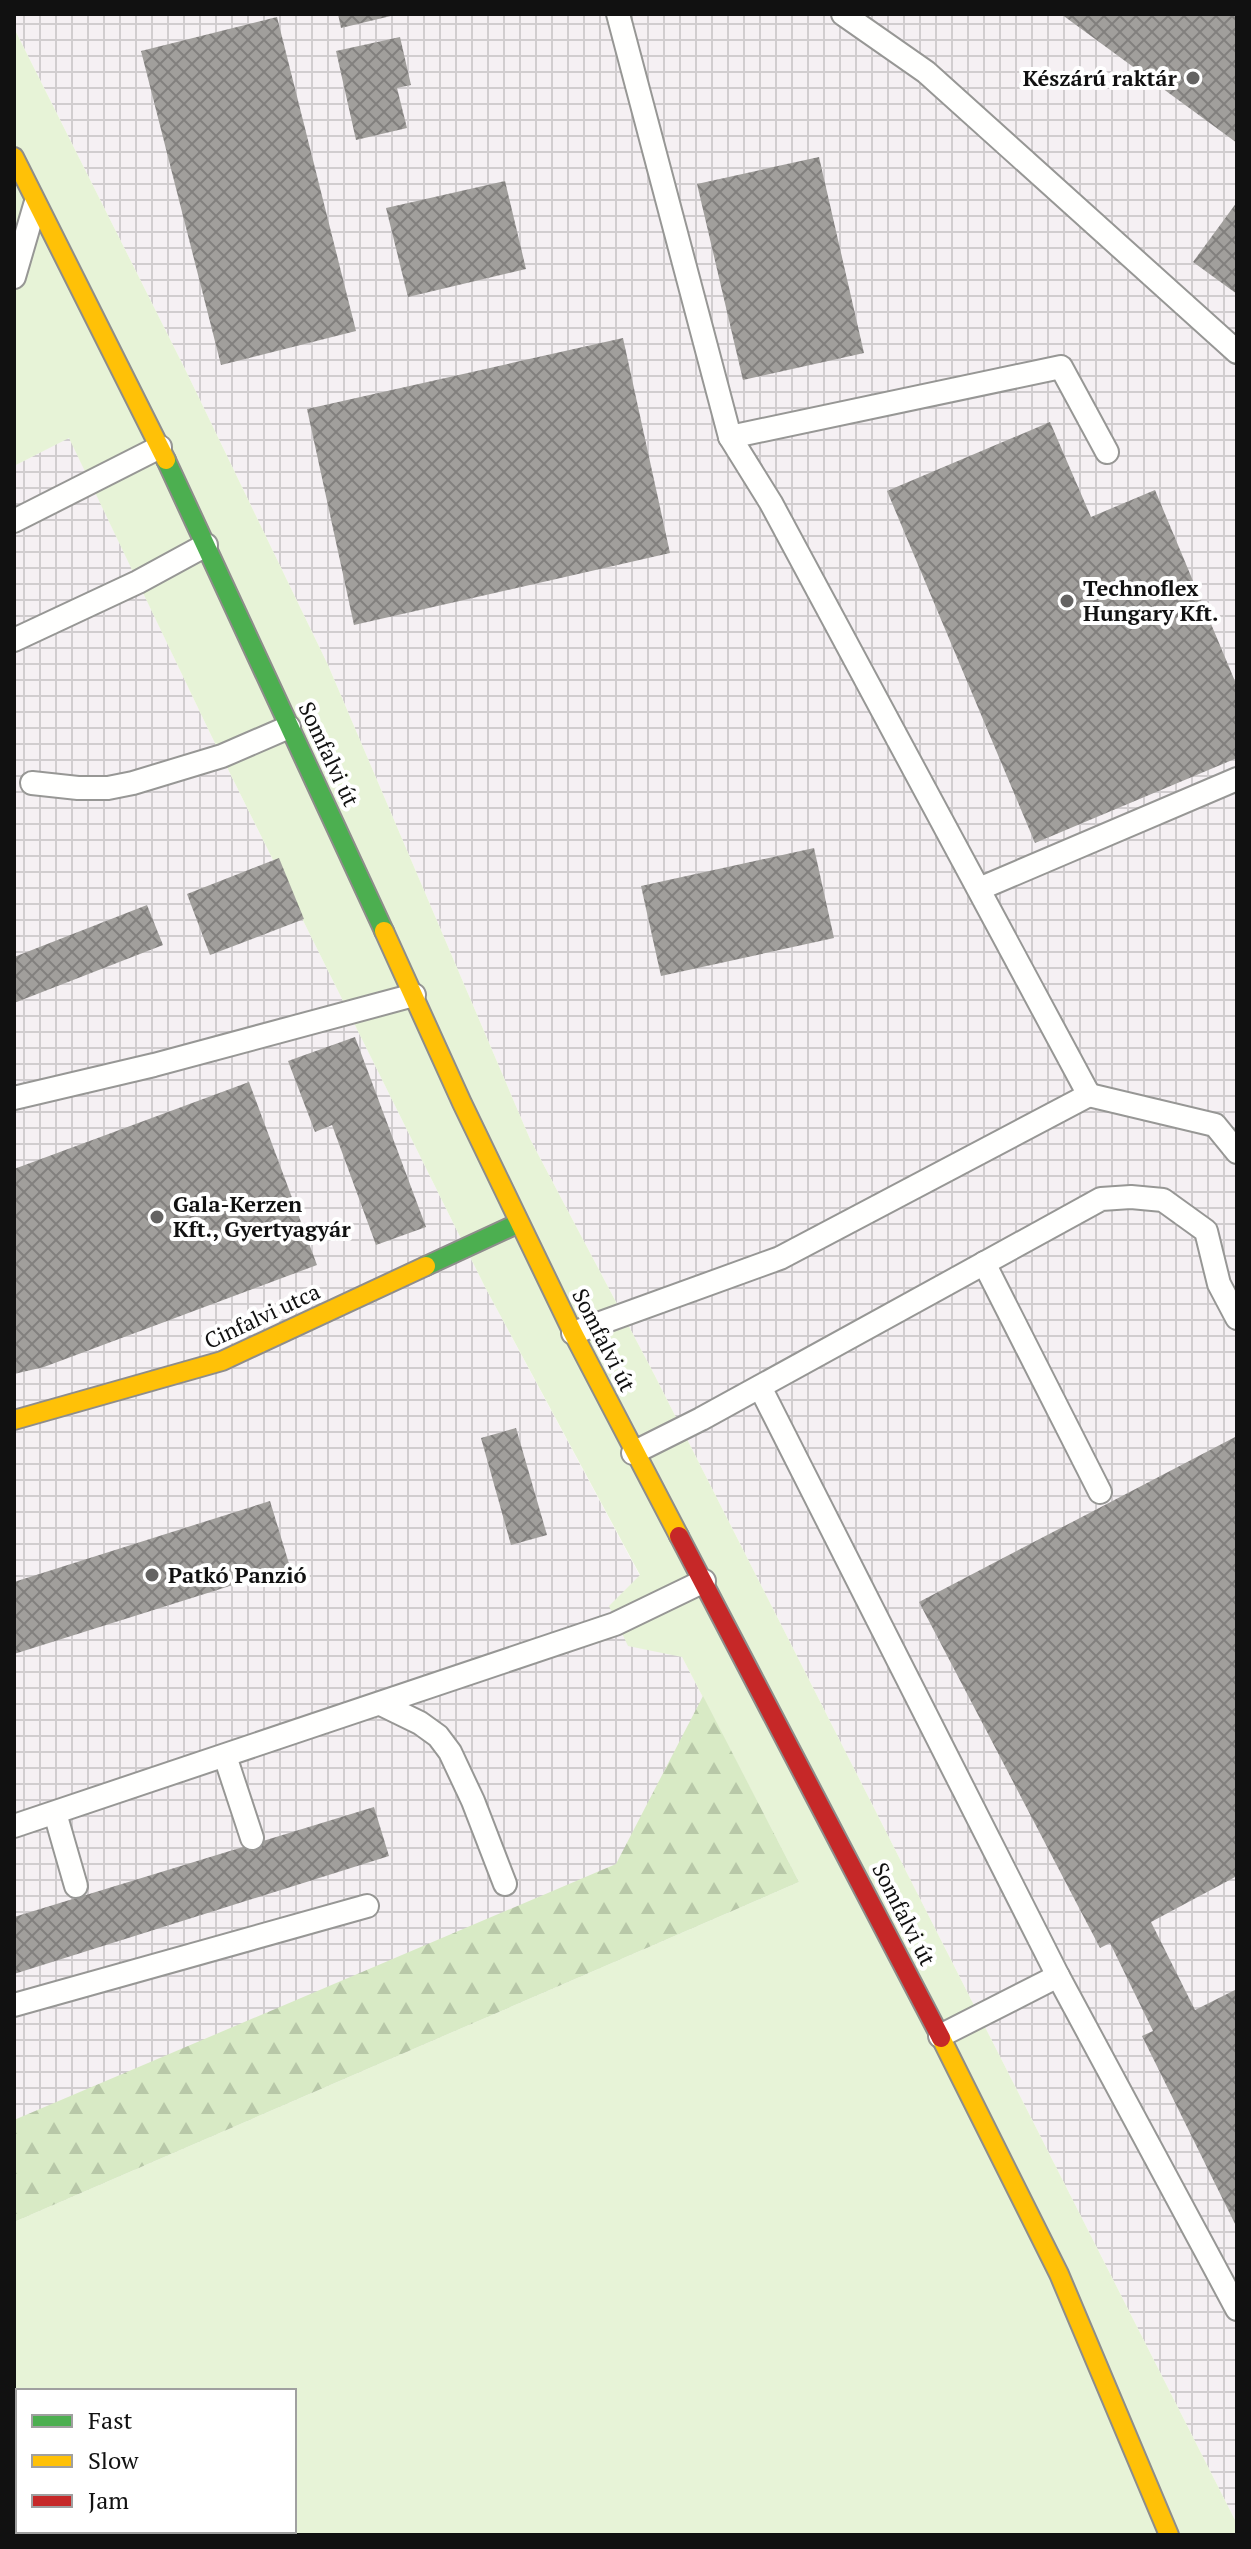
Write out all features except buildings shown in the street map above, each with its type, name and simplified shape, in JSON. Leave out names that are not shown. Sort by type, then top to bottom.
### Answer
[{"type":"street","name":"Somfalvi út","points":[[14,157],[160,447],[462,1103],[573,1333],[940,2036],[1059,2274],[1169,2535]]},
{"type":"street","name":"Cinfalvi utca","points":[[14,1420],[109,1391],[204,1369],[245,1354],[265,1340],[519,1223]]},
{"type":"lane","points":[[618,14],[730,437],[771,503],[1089,1095]]},
{"type":"lane","points":[[843,14],[926,72],[1237,352]]},
{"type":"lane","points":[[14,277],[36,201]]},
{"type":"lane","points":[[730,437],[1061,367],[1107,452]]},
{"type":"lane","points":[[14,521],[160,447]]},
{"type":"lane","points":[[14,640],[138,582],[206,545]]},
{"type":"lane","points":[[32,783],[108,788],[133,783],[222,756],[289,727]]},
{"type":"lane","points":[[979,889],[1237,779]]},
{"type":"lane","points":[[14,1098],[154,1065],[414,995]]},
{"type":"lane","points":[[573,1333],[780,1258],[1089,1095],[1215,1125],[1237,1152]]},
{"type":"lane","points":[[633,1453],[760,1387],[1101,1199],[1131,1197],[1163,1200],[1206,1231],[1219,1284],[1237,1318]]},
{"type":"lane","points":[[984,1263],[1100,1492]]},
{"type":"lane","points":[[760,1387],[1058,1976],[1237,2309]]},
{"type":"lane","points":[[14,1826],[615,1624],[704,1581]]},
{"type":"lane","points":[[381,1704],[420,1723],[438,1736],[450,1752],[505,1884]]},
{"type":"lane","points":[[225,1756],[252,1838]]},
{"type":"lane","points":[[55,1813],[76,1886]]},
{"type":"lane","points":[[14,2005],[367,1906]]},
{"type":"lane","points":[[940,2036],[1058,1976]]},
{"type":"shaded area","points":[[14,14],[1237,14],[1237,2524],[654,1374],[530,1139],[328,665],[186,371],[14,28]]},
{"type":"shaded area","points":[[69,437],[210,733],[485,1287],[799,1882],[14,2222],[14,466]]},
{"type":"green space","points":[[14,28],[186,371],[328,665],[530,1139],[654,1374],[1237,2524],[1237,2535],[14,2535],[14,2222],[799,1882],[682,1657],[628,1646],[609,1606],[640,1575],[485,1287],[210,733],[69,438],[14,466]]},
{"type":"green space","points":[[703,1696],[799,1882],[14,2222],[14,2120],[616,1864]]},
{"type":"traffic: fast","points":[[166,460],[384,931]]},
{"type":"traffic: fast","points":[[426,1266],[519,1223]]},
{"type":"traffic: slow","points":[[14,157],[166,460]]},
{"type":"traffic: slow","points":[[384,931],[462,1103],[573,1333],[679,1536]]},
{"type":"traffic: slow","points":[[14,1420],[222,1361],[426,1266]]},
{"type":"traffic: slow","points":[[941,2038],[1059,2274],[1169,2535]]},
{"type":"traffic: jam","points":[[679,1536],[941,2038]]},
{"type":"place","name":"Készárú raktár","points":[[1193,78]]},
{"type":"place","name":"Technoflex Hungary Kft.","points":[[1067,601]]},
{"type":"place","name":"Gala-Kerzen Kft., Gyertyagyár","points":[[157,1217]]},
{"type":"place","name":"Patkó Panzió","points":[[152,1575]]}]
